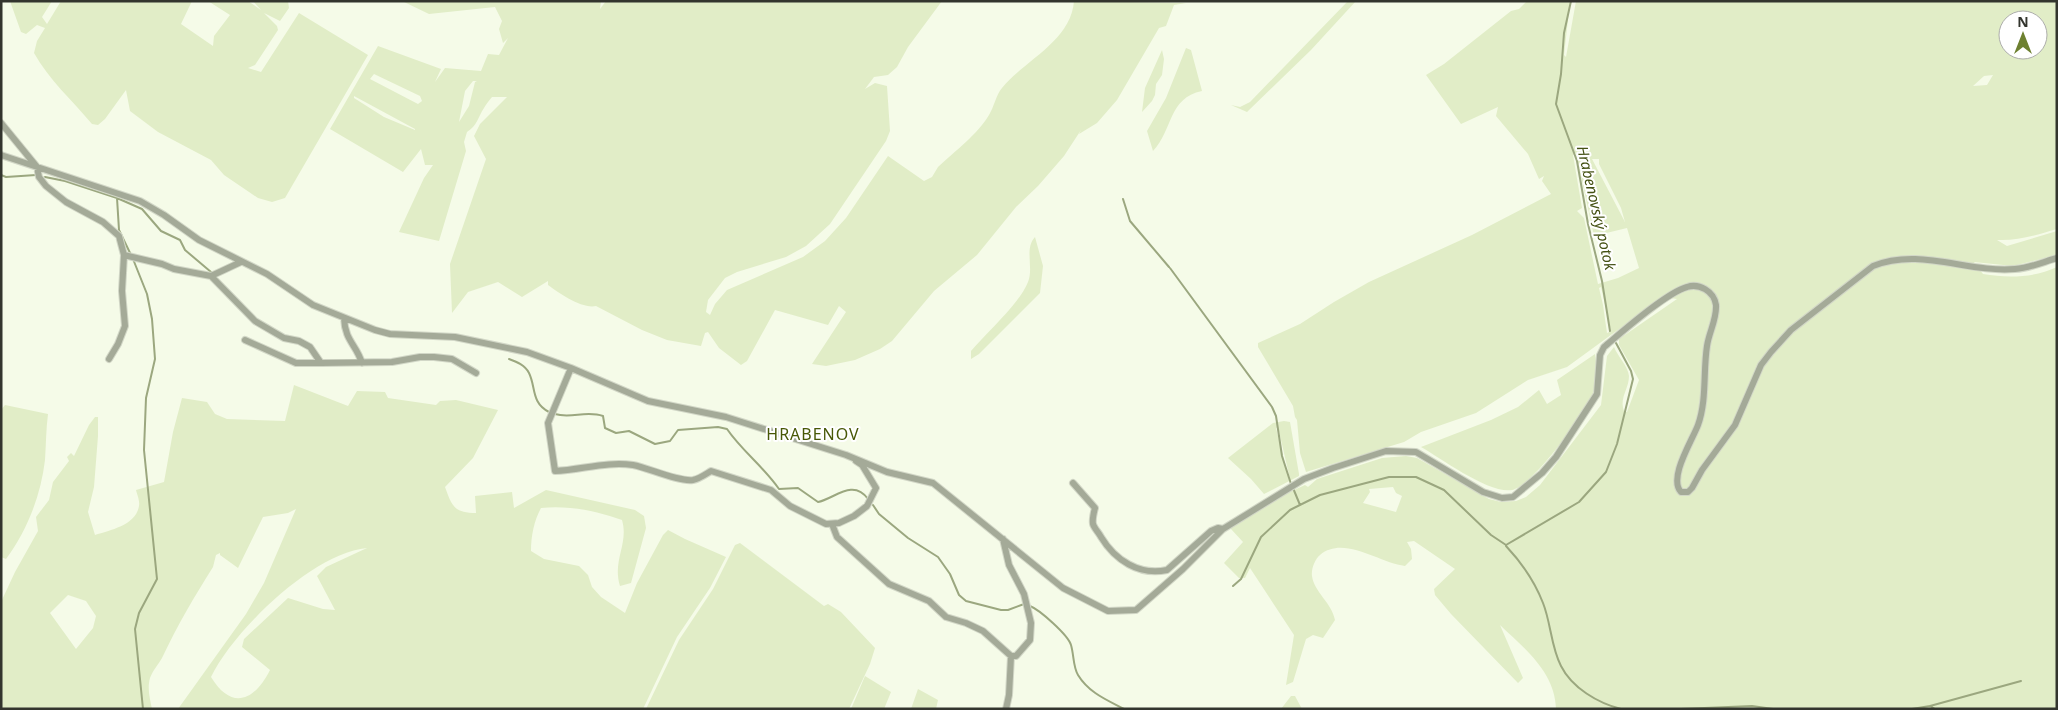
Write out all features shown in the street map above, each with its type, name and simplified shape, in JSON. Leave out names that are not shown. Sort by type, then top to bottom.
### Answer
[{"type":"street","points":[[1,123],[37,168],[39,177],[46,186],[66,202],[95,217],[114,230],[122,243],[124,255],[122,291],[125,326],[118,344],[109,359]]},
{"type":"street","points":[[1,155],[140,201],[199,240],[267,274],[313,305],[344,318],[390,334],[455,337],[520,351],[571,368],[648,401],[726,416],[846,455],[887,472],[933,483],[1063,588],[1108,611],[1136,610],[1183,569],[1223,529],[1308,477],[1386,451],[1416,452],[1483,492],[1502,498],[1513,497],[1542,473],[1556,457],[1597,394],[1600,355],[1604,347],[1670,295],[1687,286],[1699,286],[1708,290],[1716,305],[1714,324],[1707,344],[1703,404],[1699,423],[1676,481],[1677,488],[1681,492],[1688,492],[1692,488],[1702,470],[1735,425],[1761,365],[1770,352],[1791,330],[1873,266],[1887,260],[1916,258],[2015,269],[2057,258]]},
{"type":"street","points":[[124,255],[146,259],[174,269],[211,276],[255,321],[284,338],[299,341],[310,347],[321,363]]},
{"type":"street","points":[[211,276],[241,262]]},
{"type":"street","points":[[344,318],[345,334],[359,354],[362,363]]},
{"type":"street","points":[[245,340],[296,363],[392,362],[420,357],[434,357],[452,360],[476,373]]},
{"type":"street","points":[[571,368],[558,395],[548,423],[555,471],[601,467],[614,463],[632,465],[674,477],[693,480],[711,471],[771,490],[790,506],[826,524],[832,524],[854,516],[867,506],[876,488],[862,465],[846,455]]},
{"type":"street","points":[[1073,483],[1095,508],[1093,523],[1113,553],[1129,565],[1145,571],[1159,572],[1167,570],[1211,531],[1218,528],[1223,529]]},
{"type":"street","points":[[832,524],[837,537],[889,584],[929,601],[946,617],[983,630],[1011,656]]},
{"type":"street","points":[[1003,540],[1009,565],[1024,594],[1031,623],[1030,640],[1016,656],[1011,656]]},
{"type":"street","points":[[1006,709],[1009,695],[1011,656]]},
{"type":"green space","points":[[10,1],[52,1],[42,17],[47,24],[61,1],[192,1],[181,24],[213,46],[214,36],[230,15],[208,1],[248,1],[261,10],[253,1],[288,1],[289,8],[280,21],[264,13],[277,26],[278,30],[255,65],[248,68],[261,72],[299,13],[368,55],[285,198],[272,202],[258,198],[224,175],[211,160],[158,132],[130,111],[126,90],[105,119],[98,125],[92,124],[54,81],[34,53],[37,41],[45,28],[37,25],[26,34],[21,32]]},
{"type":"green space","points":[[402,1],[601,1],[600,9],[606,1],[942,1],[908,47],[897,67],[888,75],[874,77],[865,89],[875,83],[887,86],[890,131],[886,141],[830,224],[806,246],[786,257],[737,272],[725,278],[708,300],[706,312],[710,315],[715,304],[727,290],[803,257],[825,241],[846,218],[888,156],[924,181],[932,177],[938,167],[972,136],[984,122],[991,112],[1002,88],[1046,49],[1065,28],[1071,15],[1074,1],[1186,3],[1174,5],[1166,26],[1159,28],[1117,100],[1097,123],[1079,134],[1081,130],[1064,156],[1038,186],[1016,207],[977,255],[934,291],[892,341],[880,349],[855,360],[826,366],[812,364],[846,312],[839,306],[828,325],[775,310],[747,361],[741,365],[719,348],[708,332],[705,333],[701,346],[667,340],[642,330],[596,306],[584,305],[571,300],[548,285],[548,281],[522,297],[498,282],[468,292],[452,313],[450,264],[486,159],[474,136],[480,124],[507,97],[492,97],[475,124],[467,132],[464,142],[466,151],[439,241],[399,232],[424,178],[433,165],[425,165],[421,149],[403,172],[330,129],[378,46],[441,69],[435,82],[445,68],[481,71],[488,54],[499,55],[508,38],[503,43],[499,29],[502,21],[495,7],[429,14]],"holes":[[[374,74],[420,96],[422,101],[418,104],[370,79]],[[473,81],[477,81],[475,82],[469,106],[459,122],[465,91]],[[354,96],[415,130],[384,117],[354,98]]]},
{"type":"green space","points":[[1348,1],[1356,1],[1311,50],[1247,112],[1231,105],[1240,107],[1250,102]]},
{"type":"green space","points":[[1527,1],[1570,2],[1564,55],[1566,57],[1576,1],[2057,1],[2057,229],[2020,239],[1997,240],[2007,246],[2057,231],[2057,255],[2013,266],[1974,262],[1983,274],[2001,276],[2030,275],[2057,267],[2057,709],[1556,709],[1554,696],[1544,672],[1528,652],[1500,625],[1523,678],[1518,683],[1451,614],[1435,595],[1434,589],[1455,569],[1414,541],[1407,542],[1411,549],[1412,559],[1405,566],[1351,549],[1329,550],[1318,557],[1312,570],[1313,582],[1330,608],[1335,620],[1323,638],[1313,635],[1306,639],[1293,682],[1286,685],[1294,635],[1250,568],[1245,578],[1239,578],[1224,563],[1243,542],[1231,529],[1231,526],[1283,495],[1305,485],[1308,487],[1317,479],[1382,458],[1406,456],[1417,458],[1489,499],[1501,502],[1516,501],[1526,497],[1540,485],[1601,405],[1607,356],[1614,347],[1629,376],[1623,398],[1624,411],[1627,412],[1639,380],[1619,345],[1619,339],[1677,299],[1663,297],[1567,367],[1528,380],[1476,413],[1421,432],[1404,442],[1306,472],[1300,453],[1297,420],[1293,406],[1258,347],[1258,343],[1300,324],[1369,282],[1472,235],[1551,194],[1542,181],[1544,176],[1539,179],[1528,154],[1496,116],[1498,107],[1461,124],[1426,75],[1444,64],[1511,11],[1519,9]],"holes":[[[1993,75],[1987,85],[1973,86],[1984,76]],[[1576,153],[1594,236],[1627,228],[1639,268],[1618,278],[1598,284],[1584,218],[1577,211],[1582,208],[1573,155]],[[1592,159],[1599,159],[1599,164],[1621,208],[1625,222]],[[1601,287],[1611,331],[1607,333],[1599,288]],[[1393,487],[1396,493],[1402,496],[1396,512],[1363,503],[1370,492],[1369,489]]]},
{"type":"green space","points":[[1186,48],[1191,50],[1202,91],[1183,100],[1153,151],[1147,131],[1166,98]]},
{"type":"green space","points":[[1162,50],[1164,59],[1162,75],[1156,84],[1155,95],[1152,101],[1142,112],[1145,88]]},
{"type":"green space","points":[[1035,237],[1043,266],[1040,293],[979,354],[971,359],[971,351],[1011,308],[1024,290],[1030,276],[1030,247]]},
{"type":"green space","points":[[1595,354],[1596,382],[1589,402],[1558,447],[1545,463],[1521,486],[1512,490],[1491,487],[1421,447],[1491,420],[1518,407],[1539,390],[1547,404],[1561,395],[1557,380]]},
{"type":"green space","points":[[294,385],[348,406],[357,391],[385,392],[388,398],[436,405],[440,401],[456,400],[498,410],[473,458],[445,487],[452,504],[463,512],[476,513],[475,496],[512,492],[514,508],[546,490],[635,510],[644,516],[646,528],[631,583],[620,586],[618,577],[619,560],[624,537],[622,520],[603,514],[562,507],[541,508],[535,523],[532,540],[531,551],[544,559],[579,566],[588,575],[592,587],[601,597],[625,613],[637,583],[663,535],[668,530],[726,557],[710,588],[677,637],[643,709],[178,709],[246,614],[264,583],[296,509],[288,513],[263,517],[238,568],[220,555],[220,553],[216,555],[213,567],[150,678],[149,690],[152,709],[1,709],[1,602],[38,531],[36,517],[49,500],[53,482],[69,461],[67,457],[71,453],[74,456],[95,417],[98,417],[98,436],[94,487],[88,512],[95,535],[122,526],[133,518],[139,506],[136,490],[164,482],[173,432],[182,398],[207,402],[215,414],[227,419],[285,421]],"holes":[[[367,548],[326,567],[317,576],[335,610],[323,609],[288,598],[244,639],[242,647],[270,670],[257,689],[250,695],[234,698],[226,694],[219,687],[211,677],[222,658],[237,638],[277,597],[323,564],[346,553]],[[68,595],[86,601],[96,616],[93,628],[76,649],[50,613]]]},
{"type":"green space","points":[[5,405],[48,414],[45,460],[40,486],[27,525],[6,559],[1,557],[1,410]]},
{"type":"green space","points":[[1290,422],[1299,476],[1264,494],[1228,458],[1273,423]],"holes":[[[1278,427],[1290,479],[1276,428]]]},
{"type":"green space","points":[[740,543],[824,606],[828,604],[841,612],[875,648],[870,664],[849,709],[646,709],[679,640],[713,589],[735,545]]},
{"type":"green space","points":[[865,676],[891,692],[884,709],[851,709]]},
{"type":"green space","points":[[918,689],[938,700],[936,709],[911,709]]},
{"type":"green space","points":[[1291,696],[1295,696],[1302,709],[1281,709]]},
{"type":"waterway","name":"Hrabenovský potok","points":[[1571,1],[1564,33],[1561,74],[1556,104],[1577,161],[1588,224],[1602,281],[1610,331]]},
{"type":"waterway","name":"Hrabenovský potok","points":[[1,175],[6,177],[36,175]]},
{"type":"waterway","name":"Hrabenovský potok","points":[[45,177],[65,181],[117,198],[142,209],[161,231],[180,240],[185,250],[211,272]]},
{"type":"waterway","points":[[117,198],[119,230],[131,255]]},
{"type":"waterway","points":[[1123,199],[1130,221],[1169,267]]},
{"type":"waterway","points":[[133,259],[147,294],[152,319],[155,359],[146,398],[144,450],[157,579],[139,613],[135,629],[143,709]]},
{"type":"waterway","points":[[1170,268],[1272,407],[1276,416],[1282,456],[1291,484]]},
{"type":"waterway","name":"Hrabenovský potok","points":[[1233,586],[1241,579],[1261,537],[1290,510],[1320,495],[1389,477],[1416,477],[1444,490],[1491,535],[1506,545],[1579,502],[1606,472],[1617,444],[1633,379],[1631,371],[1616,343]]},
{"type":"waterway","name":"Hrabenovský potok","points":[[509,359],[527,370],[539,404],[549,412]]},
{"type":"waterway","name":"Hrabenovský potok","points":[[555,414],[567,416],[597,414],[603,416],[605,428],[616,433],[629,431],[655,444],[670,441],[678,430],[718,427],[727,429],[779,489],[798,488],[818,502],[843,491],[850,490],[856,490],[868,499]]},
{"type":"waterway","points":[[1293,488],[1300,505]]},
{"type":"waterway","name":"Hrabenovský potok","points":[[873,505],[879,514],[908,538],[938,557],[950,574],[959,595],[966,601],[1001,610],[1008,610],[1024,604]]},
{"type":"waterway","points":[[1506,546],[1527,573],[1540,595],[1546,611],[1555,651],[1566,674],[1586,694],[1603,703],[1621,709]]},
{"type":"waterway","name":"Hrabenovský potok","points":[[1030,606],[1040,612],[1065,635],[1071,645],[1076,672],[1087,687],[1124,709]]},
{"type":"waterway","points":[[1930,706],[2021,681]]},
{"type":"waterway","points":[[1681,709],[1752,706],[1773,709]]},
{"type":"waterway","points":[[1912,709],[1930,706],[1935,709]]},
{"type":"waterway","name":"Hrabenovský potok","points":[[1197,709],[1202,709]]},
{"type":"district","name":"HRABENOV","points":[[813,434]]}]
